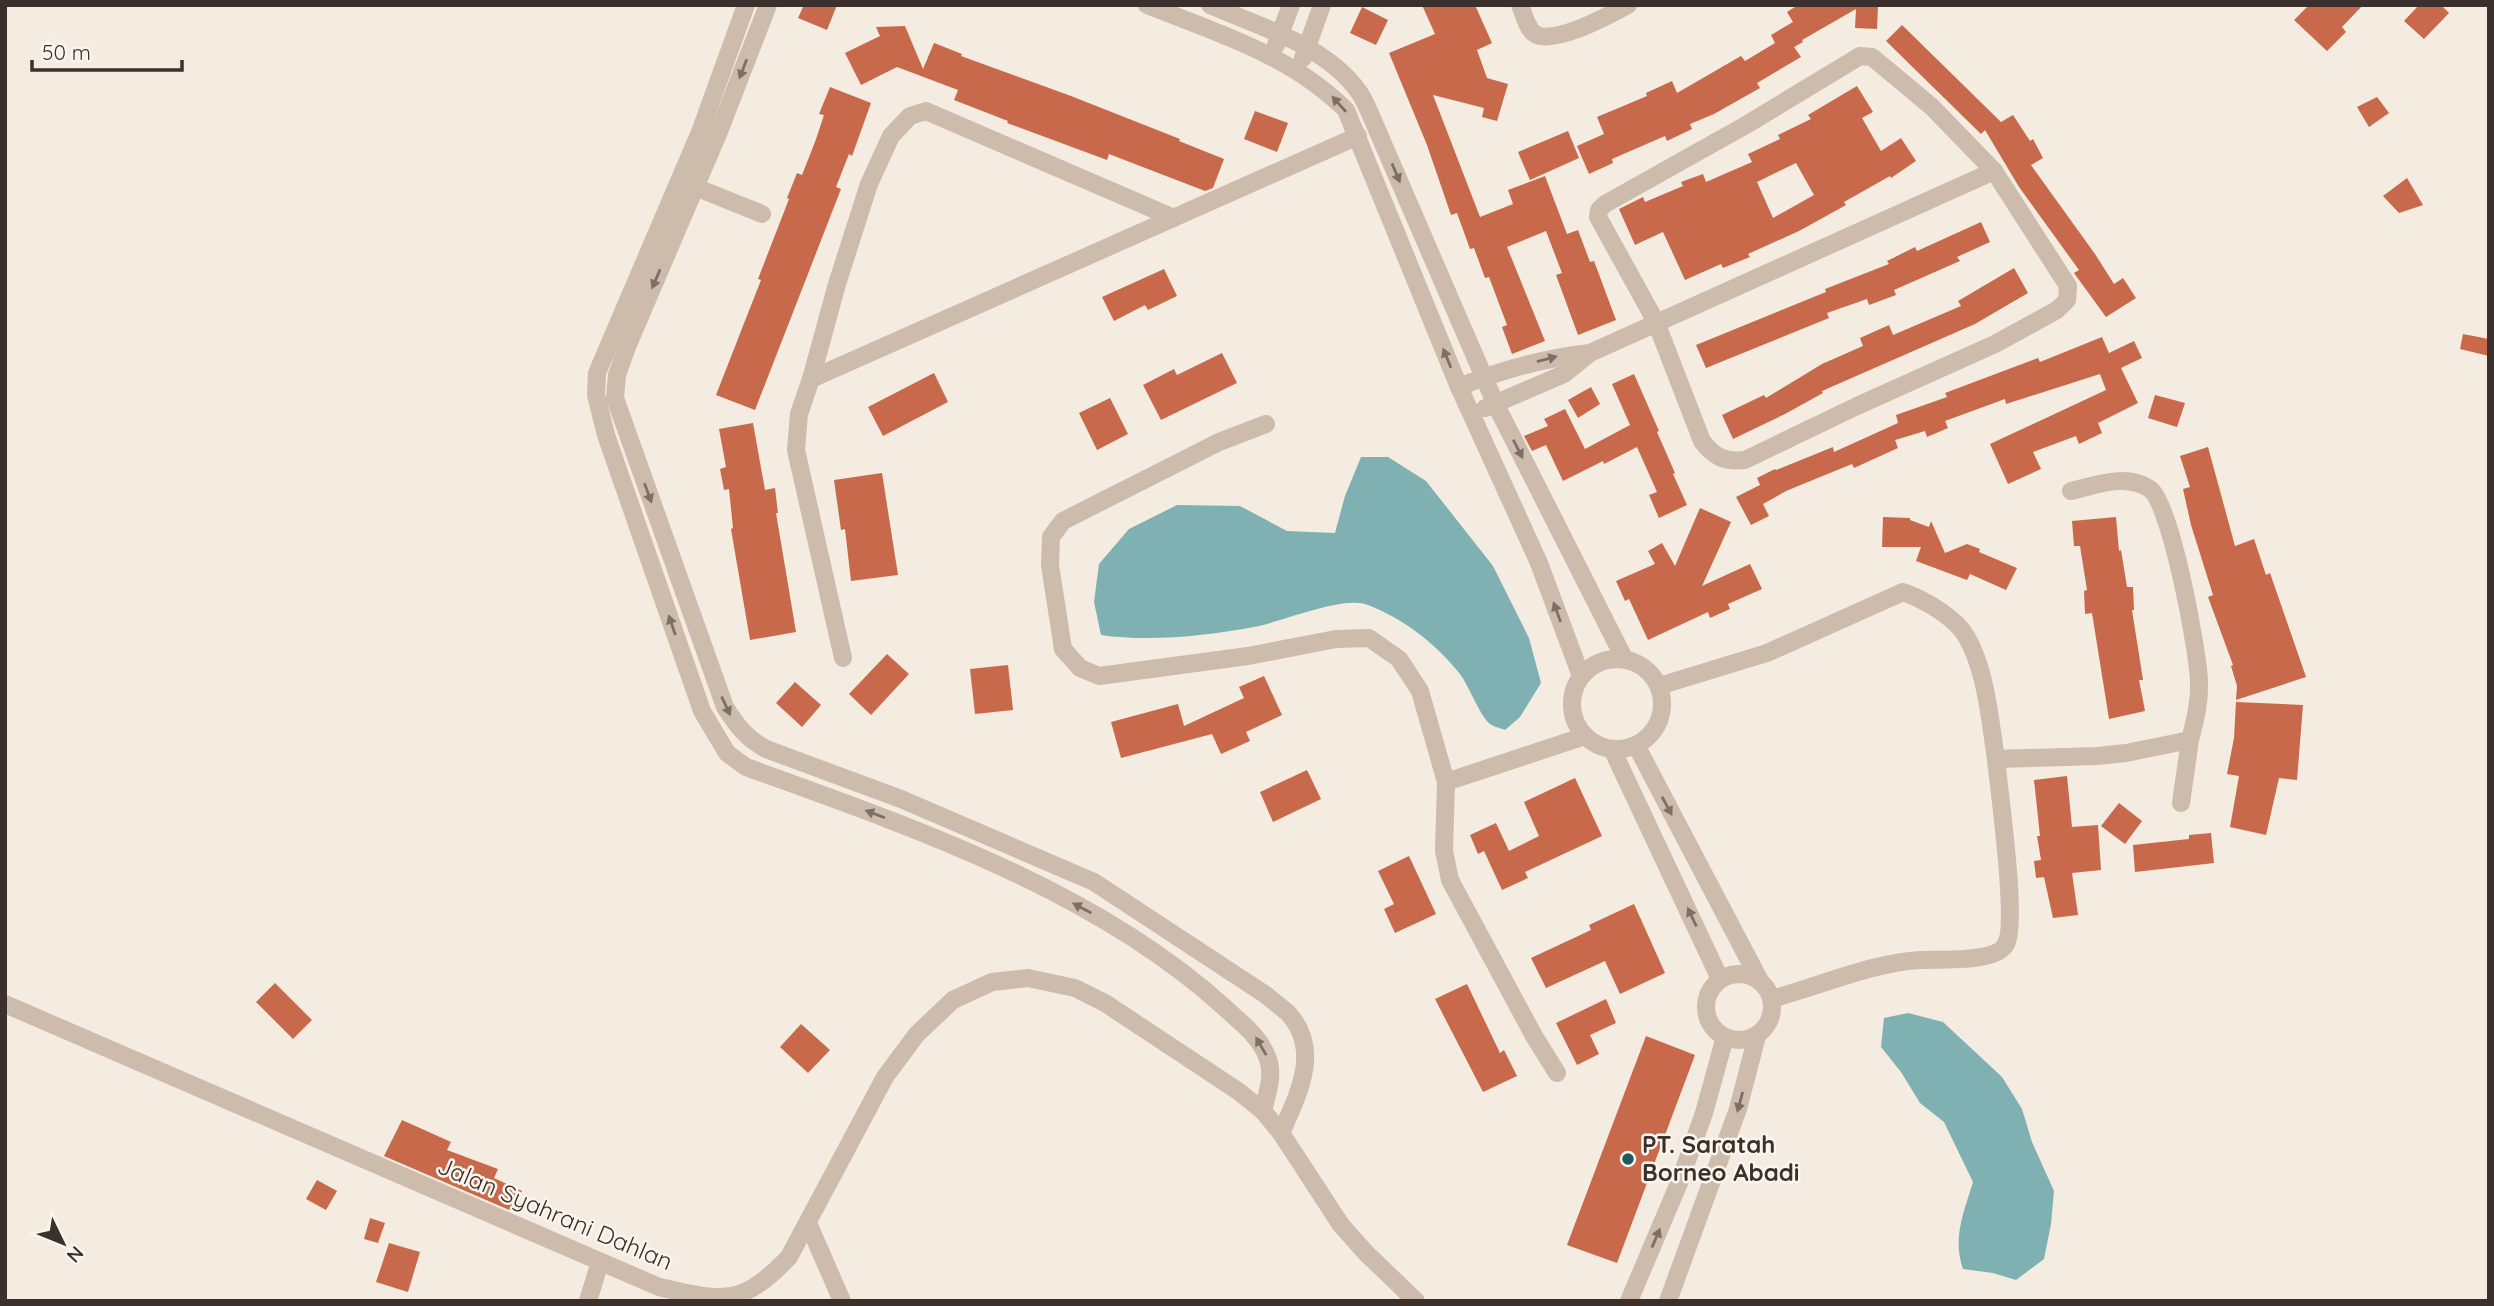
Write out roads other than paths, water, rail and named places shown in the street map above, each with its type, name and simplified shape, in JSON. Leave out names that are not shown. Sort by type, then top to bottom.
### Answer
[{"type":"street","points":[[746,5],[700,132],[597,373],[596,395],[606,435],[702,711],[727,753],[746,767],[939,839],[1080,906],[1199,985],[1256,1036],[1269,1060],[1270,1082],[1262,1111]]},
{"type":"street","points":[[768,5],[627,347],[617,375],[615,398],[725,707],[748,739],[766,749],[901,799],[1094,882],[1266,995],[1289,1015],[1300,1033],[1306,1054],[1305,1072],[1281,1133]]},
{"type":"street","points":[[1147,5],[1272,55],[1331,95],[1346,110],[1459,387],[1539,563],[1581,676]]},
{"type":"street","points":[[1210,5],[1306,47],[1345,76],[1359,93],[1496,405],[1624,658]]},
{"type":"street","points":[[1272,55],[1291,5]]},
{"type":"street","points":[[1298,71],[1322,5]]},
{"type":"street","points":[[1520,5],[1531,31],[1542,37],[1574,31],[1628,5]]},
{"type":"street","points":[[1860,55],[1872,57],[1932,107],[1994,171],[2068,286],[2067,300],[2057,310],[1995,344],[1745,460],[1727,461],[1711,453],[1702,440],[1656,323],[1598,217],[1599,210],[1605,204],[1746,125],[1860,55]]},
{"type":"street","points":[[843,658],[796,450],[799,414],[869,184],[891,136],[909,116],[926,111],[1174,218]]},
{"type":"street","points":[[811,379],[1358,136]]},
{"type":"street","points":[[1472,412],[1496,405],[1564,374],[1590,353],[1994,171]]},
{"type":"street","points":[[695,187],[762,214]]},
{"type":"street","points":[[1459,387],[1483,377],[1559,356],[1590,353]]},
{"type":"street","points":[[1266,424],[1219,442],[1063,521],[1051,537],[1050,565],[1063,649],[1080,668],[1099,676],[1248,656],[1336,639],[1369,638],[1399,659],[1420,691],[1446,782],[1444,851],[1450,880],[1534,1036],[1558,1073]]},
{"type":"street","points":[[2071,491],[2110,481],[2126,481],[2148,488],[2157,495],[2175,550],[2194,641],[2199,682],[2181,803]]},
{"type":"street","points":[[1659,685],[1767,653],[1903,592],[1923,599],[1965,634],[1983,680],[1996,758],[2011,916],[2006,945],[1993,957],[1911,960],[1836,978],[1771,999]]},
{"type":"street","points":[[1624,658],[1645,667],[1659,685],[1663,709],[1654,731],[1636,745],[1612,749],[1600,746],[1585,736],[1577,726],[1572,709],[1573,691],[1581,676],[1600,661],[1624,658]]},
{"type":"street","points":[[1446,782],[1585,736]]},
{"type":"street","points":[[1996,758],[2097,756],[2190,740]]},
{"type":"street","points":[[1636,745],[1766,988],[1771,999],[1772,1014],[1769,1023],[1757,1036],[1738,1109],[1668,1301]]},
{"type":"street","points":[[1612,749],[1720,979]]},
{"type":"street","points":[[1757,1036],[1741,1041],[1725,1037],[1716,1031],[1706,1012],[1711,991],[1720,979],[1739,974],[1760,981]]},
{"type":"street","name":"Jalan Syahrani Dahlan","points":[[5,1004],[659,1287],[717,1301],[749,1294],[770,1279],[789,1256],[885,1077],[917,1034],[953,1000],[992,982],[1028,978],[1075,988],[1132,1019],[1238,1091],[1262,1111],[1281,1133],[1341,1226],[1416,1301]]},
{"type":"street","points":[[1222,1006],[1241,980]]},
{"type":"street","points":[[1629,1301],[1679,1183],[1704,1113],[1725,1037]]},
{"type":"street","points":[[808,1223],[842,1301]]},
{"type":"street","points":[[587,1301],[600,1262]]},
{"type":"water","points":[[1361,457],[1388,457],[1426,481],[1493,566],[1529,638],[1541,683],[1520,717],[1505,730],[1486,720],[1460,674],[1440,652],[1394,617],[1368,605],[1357,603],[1328,606],[1254,627],[1217,633],[1158,638],[1101,635],[1094,602],[1099,564],[1129,529],[1177,505],[1240,506],[1287,531],[1335,533],[1345,496]]},
{"type":"water","points":[[1908,1013],[1943,1022],[2002,1077],[2022,1109],[2032,1142],[2054,1191],[2044,1259],[2016,1280],[1993,1273],[1963,1269],[1959,1236],[1973,1182],[1944,1122],[1920,1103],[1901,1072],[1881,1047],[1884,1018]]},
{"type":"place","name":"PT. Saratah Borneo Abadi","points":[[1628,1159]]}]
